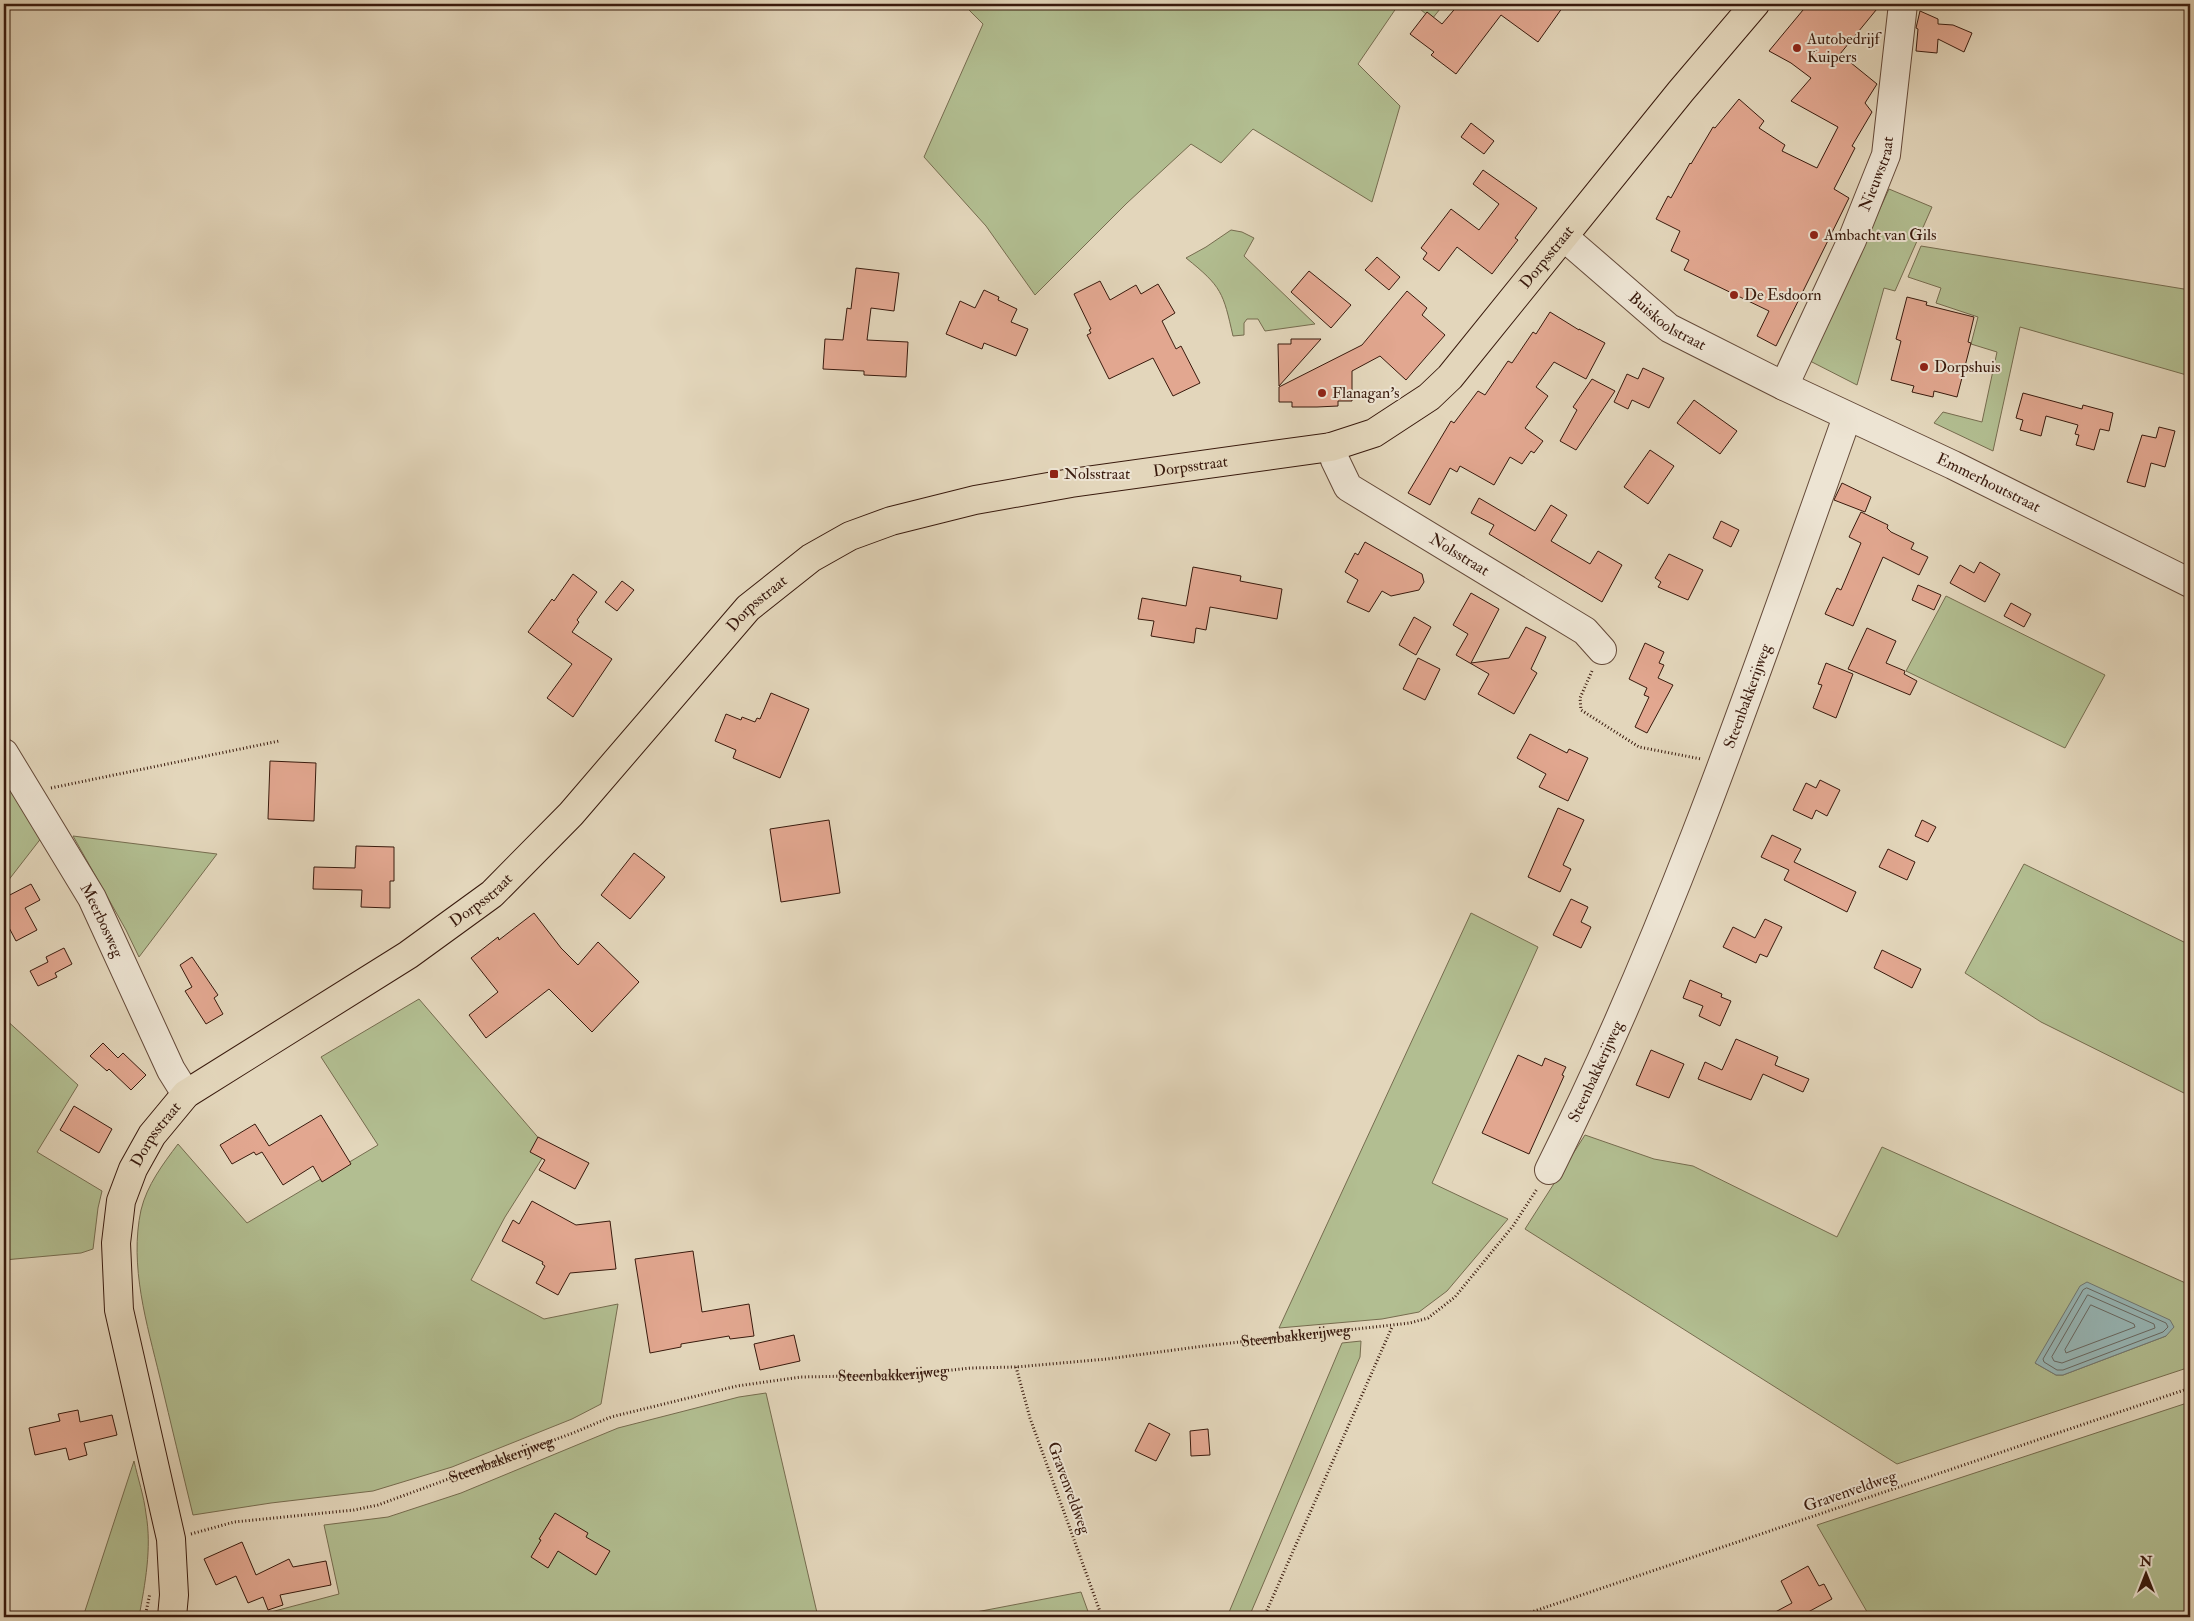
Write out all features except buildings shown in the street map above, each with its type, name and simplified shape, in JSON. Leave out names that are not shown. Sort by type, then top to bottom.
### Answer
[{"type":"main road","name":"Dorpsstraat","points":[[172,1617],[178,1537],[119,1310],[116,1243],[121,1201],[133,1169],[152,1135],[186,1094],[408,955],[492,894],[571,814],[748,608],[811,558],[850,536],[891,521],[975,500],[1071,483],[1331,448],[1374,433],[1429,396],[1450,377],[1681,91],[1756,4]]},
{"type":"street","name":"Nieuwstraat","points":[[1784,386],[1852,240],[1886,155],[1903,4]]},
{"type":"street","name":"Buiskoolstraat","points":[[1564,237],[1669,328],[1784,386]]},
{"type":"street","name":"Emmerhoutstraat","points":[[1784,386],[1953,465],[2190,583]]},
{"type":"street","name":"Steenbakkerijweg","points":[[1549,1170],[1604,1056],[1667,909],[1724,764],[1847,417]]},
{"type":"street","name":"Nolsstraat","points":[[1331,448],[1334,460],[1348,487],[1585,631],[1602,650]]},
{"type":"street","name":"Meerbosweg","points":[[4,753],[92,898],[172,1070],[186,1094]]},
{"type":"path","points":[[1602,650],[1580,698],[1581,710],[1639,747],[1724,764]]},
{"type":"path","points":[[29,793],[279,741]]},
{"type":"path","name":"Steenbakkerijweg","points":[[178,1537],[234,1522],[354,1510],[378,1505],[611,1417],[737,1386],[802,1377],[903,1375],[971,1368],[1016,1367],[1107,1359],[1204,1346],[1393,1326],[1428,1318],[1455,1297],[1514,1226],[1549,1170]]},
{"type":"path","points":[[1264,1617],[1393,1326]]},
{"type":"path","name":"Gravenveldweg","points":[[1016,1367],[1030,1418],[1102,1617]]},
{"type":"path","name":"Gravenveldweg","points":[[1517,1617],[2190,1388]]},
{"type":"green space","points":[[963,4],[1399,4],[1358,64],[1400,106],[1372,202],[1253,129],[1221,163],[1191,144],[1127,203],[1035,295],[986,226],[924,157],[983,24]]},
{"type":"green space","points":[[1414,4],[1444,4],[1432,19]]},
{"type":"green space","points":[[1889,189],[1932,207],[1895,291],[1884,288],[1857,385],[1810,361]]},
{"type":"green space","points":[[1231,230],[1242,232],[1254,238],[1244,256],[1315,324],[1265,331],[1258,319],[1247,319],[1244,323],[1244,335],[1233,336],[1219,291],[1207,276],[1186,258]]},
{"type":"green space","points":[[1921,246],[2190,290],[2190,376],[2020,327],[1993,451],[1934,423],[1943,412],[1982,422],[1997,352],[1971,344],[1978,317],[1936,303],[1941,288],[1908,277]]},
{"type":"green space","points":[[1946,596],[2105,675],[2065,748],[1906,671]]},
{"type":"green space","points":[[4,779],[42,837],[4,886]]},
{"type":"green space","points":[[73,836],[217,854],[139,957],[126,930]]},
{"type":"green space","points":[[2024,864],[2190,945],[2190,1096],[2041,1022],[1965,973]]},
{"type":"green space","points":[[1471,913],[1538,947],[1432,1183],[1508,1219],[1447,1291],[1419,1312],[1382,1319],[1279,1328]]},
{"type":"green space","points":[[419,999],[548,1149],[505,1217],[471,1280],[544,1319],[618,1304],[601,1404],[572,1419],[452,1467],[373,1491],[271,1503],[193,1515],[145,1316],[138,1274],[138,1231],[141,1210],[147,1192],[161,1167],[178,1144],[247,1223],[378,1145],[321,1057]]},
{"type":"green space","points":[[4,1018],[78,1085],[37,1152],[102,1191],[93,1249],[81,1253],[4,1260]]},
{"type":"green space","points":[[1585,1135],[1654,1159],[1693,1166],[1837,1237],[1882,1147],[2190,1285],[2190,1367],[1897,1464],[1525,1229]],"holes":[[[2166,1336],[2063,1375],[2056,1375],[2035,1363]]]},
{"type":"green space","points":[[1361,1341],[1360,1357],[1249,1617],[1227,1617],[1342,1343]]},
{"type":"green space","points":[[766,1393],[818,1617],[252,1617],[339,1594],[324,1525],[388,1517],[461,1493],[618,1428],[739,1397]]},
{"type":"green space","points":[[2190,1402],[2190,1617],[1870,1617],[1817,1525]]},
{"type":"green space","points":[[134,1461],[148,1527],[147,1566],[139,1617],[83,1617]]},
{"type":"green space","points":[[1081,1592],[1090,1617],[950,1617]]},
{"type":"water","points":[[2087,1282],[2170,1320],[2174,1327],[2166,1336],[2063,1375],[2056,1375],[2035,1363],[2080,1286]]},
{"type":"place","name":"Autobedrijf Kuipers","points":[[1797,48]]},
{"type":"place","name":"Ambacht van Gils","points":[[1814,235]]},
{"type":"place","name":"De Esdoorn","points":[[1734,295]]},
{"type":"place","name":"Dorpshuis","points":[[1924,367]]},
{"type":"place","name":"Flanagan's","points":[[1322,393]]},
{"type":"place","name":"Nolsstraat","points":[[1054,474]]}]
